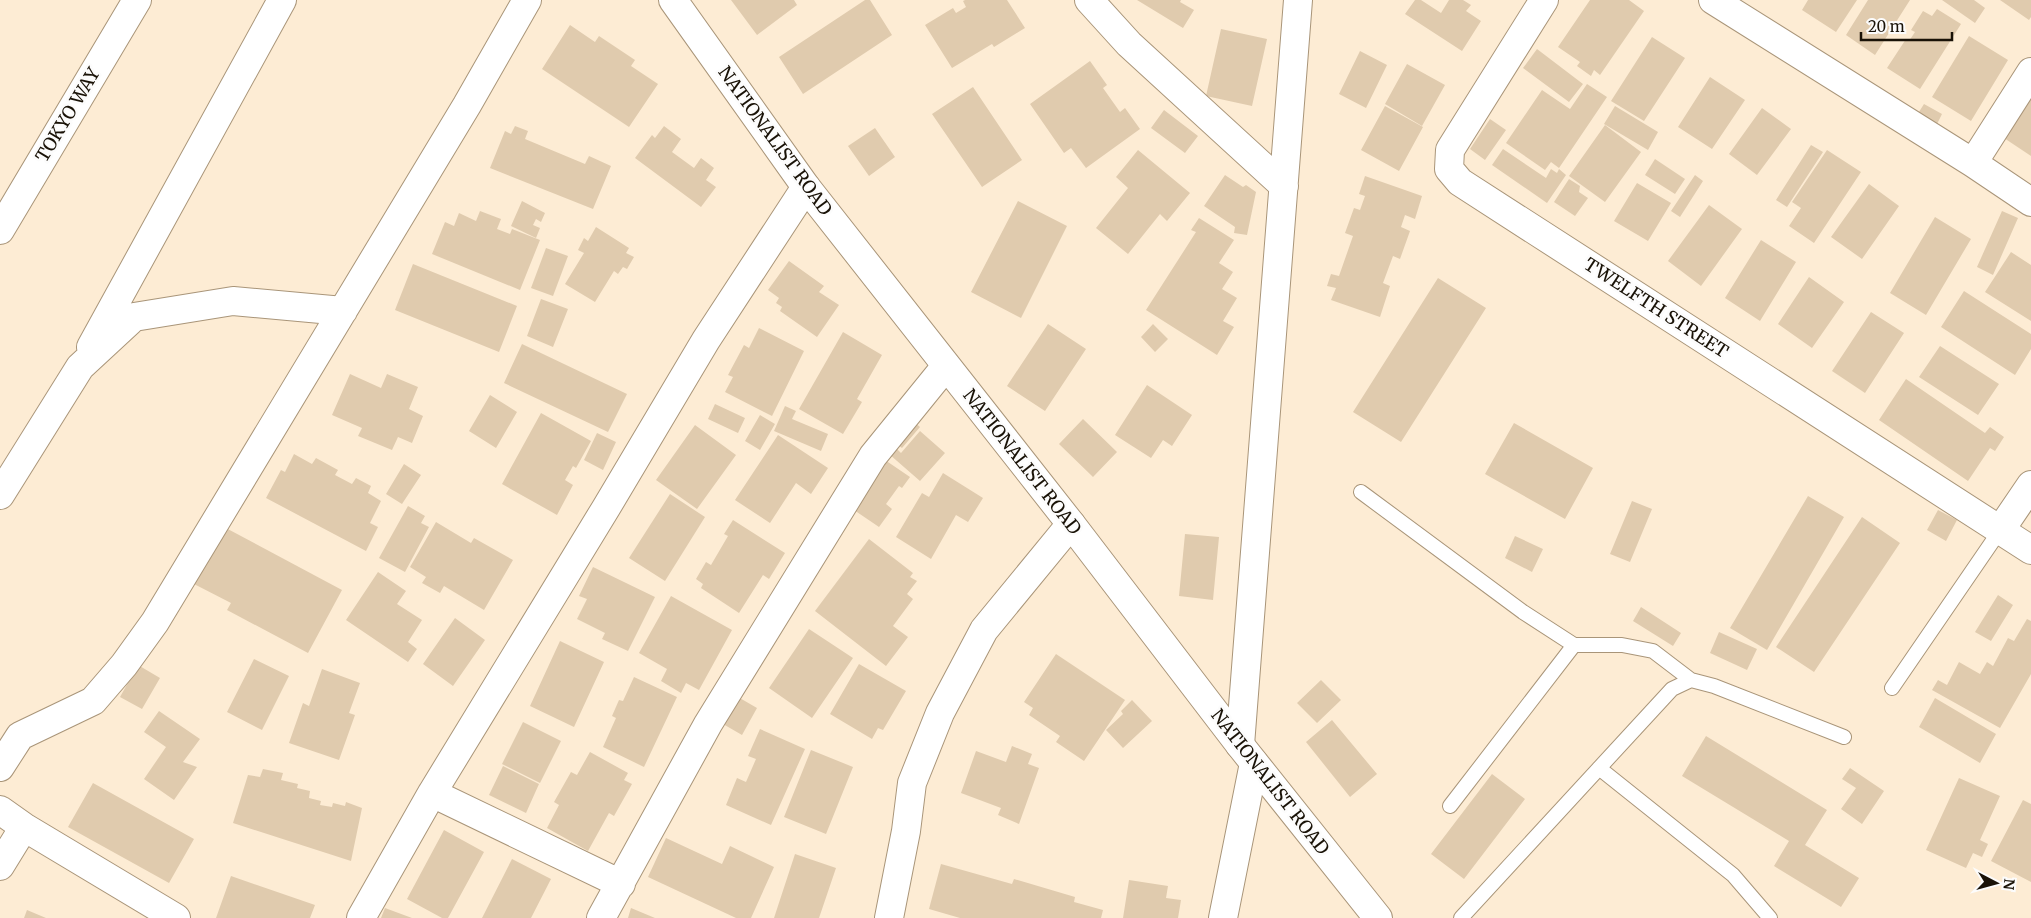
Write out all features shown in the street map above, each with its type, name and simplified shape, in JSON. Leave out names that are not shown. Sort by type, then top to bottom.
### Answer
[{"type":"street","name":"TOKYO WAY","points":[[0,230],[137,0]]},
{"type":"street","points":[[0,495],[80,367],[282,0]]},
{"type":"street","points":[[0,767],[20,736],[93,701],[124,665],[155,622],[467,105],[527,0]]},
{"type":"street","name":"NATIONALIST ROAD","points":[[673,0],[806,187],[1071,524],[1247,754],[1378,918]]},
{"type":"street","points":[[1089,0],[1129,44],[1284,186]]},
{"type":"street","points":[[1223,918],[1247,754],[1298,0]]},
{"type":"street","name":"TWELFTH STREET","points":[[1544,0],[1450,150],[1449,169],[1460,182],[2031,550]]},
{"type":"street","points":[[1713,0],[2031,202]]},
{"type":"street","points":[[1973,164],[2031,72]]},
{"type":"street","points":[[361,918],[432,793],[706,340],[806,187]]},
{"type":"street","points":[[80,367],[134,317],[233,301],[343,311]]},
{"type":"street","points":[[600,918],[621,884],[708,724],[873,456],[946,366]]},
{"type":"street","points":[[2000,529],[2031,485]]},
{"type":"street","points":[[889,918],[906,831],[912,783],[940,713],[984,630],[1071,524]]},
{"type":"street","points":[[432,793],[621,884]]},
{"type":"street","points":[[0,810],[24,827],[176,918]]},
{"type":"street","points":[[0,866],[24,827]]},
{"type":"lane","points":[[1361,492],[1523,612],[1574,645],[1622,645],[1653,651],[1691,680],[1714,686],[1844,738]]},
{"type":"lane","points":[[1892,688],[2000,529]]},
{"type":"lane","points":[[1450,806],[1574,645]]},
{"type":"lane","points":[[1461,918],[1672,689],[1691,680]]},
{"type":"lane","points":[[1599,768],[1733,874],[1770,918]]},
{"type":"building","points":[[731,0],[794,0],[797,5],[757,35]]},
{"type":"building","points":[[865,0],[870,0],[892,35],[803,94],[779,57]]},
{"type":"building","points":[[1007,0],[1025,28],[994,47],[992,44],[952,68],[925,25],[953,8],[956,13],[966,7],[963,1]]},
{"type":"building","points":[[1137,0],[1181,0],[1180,2],[1194,10],[1183,28]]},
{"type":"building","points":[[1415,0],[1421,0],[1441,13],[1449,0],[1463,0],[1471,5],[1466,11],[1481,21],[1462,51],[1405,14]]},
{"type":"building","points":[[1590,0],[1629,0],[1644,11],[1600,75],[1594,70],[1591,76],[1577,66],[1580,62],[1558,47]]},
{"type":"building","points":[[1808,0],[1857,0],[1836,32],[1802,10]]},
{"type":"building","points":[[1868,0],[1910,0],[1875,55],[1846,35]]},
{"type":"building","points":[[1942,0],[1974,0],[1985,8],[1975,23]]},
{"type":"building","points":[[2000,0],[2031,0],[2031,17],[2029,20]]},
{"type":"building","points":[[1937,9],[1961,24],[1920,89],[1887,68],[1906,39],[1909,41],[1915,32],[1911,30],[1923,11],[1932,16]]},
{"type":"building","points":[[570,25],[595,42],[599,36],[635,60],[631,66],[658,84],[629,127],[542,69]]},
{"type":"building","points":[[1221,29],[1267,39],[1252,106],[1206,96]]},
{"type":"building","points":[[1969,36],[2008,60],[1971,121],[1932,97]]},
{"type":"building","points":[[1652,37],[1685,58],[1644,121],[1611,101]]},
{"type":"building","points":[[1537,49],[1583,84],[1569,102],[1523,68]]},
{"type":"building","points":[[1360,51],[1387,65],[1366,108],[1339,94]]},
{"type":"building","points":[[1090,61],[1107,85],[1103,88],[1120,112],[1125,108],[1140,129],[1086,168],[1071,148],[1064,153],[1030,104]]},
{"type":"building","points":[[1407,64],[1445,85],[1422,126],[1385,104]]},
{"type":"building","points":[[1710,77],[1745,100],[1712,149],[1678,127]]},
{"type":"building","points":[[1587,84],[1607,97],[1559,168],[1551,162],[1545,170],[1506,143],[1542,90],[1570,109]]},
{"type":"building","points":[[973,87],[1022,160],[982,187],[932,114]]},
{"type":"building","points":[[2031,97],[2031,156],[2004,138]]},
{"type":"building","points":[[1924,104],[1942,114],[1936,126],[1917,115]]},
{"type":"building","points":[[1385,106],[1423,127],[1399,171],[1361,150]]},
{"type":"building","points":[[1615,106],[1658,132],[1648,150],[1604,124]]},
{"type":"building","points":[[1762,108],[1791,129],[1757,175],[1729,154]]},
{"type":"building","points":[[1164,110],[1198,136],[1185,153],[1151,128]]},
{"type":"building","points":[[1490,119],[1506,130],[1485,160],[1470,149]]},
{"type":"building","points":[[1605,125],[1641,152],[1605,202],[1569,176]]},
{"type":"building","points":[[515,126],[528,131],[525,139],[585,164],[589,156],[611,166],[593,209],[490,168],[505,131],[511,134]]},
{"type":"building","points":[[664,126],[681,139],[672,152],[694,168],[701,158],[714,168],[706,180],[716,187],[701,207],[635,158],[652,135],[655,138]]},
{"type":"building","points":[[875,128],[895,157],[869,176],[848,146]]},
{"type":"building","points":[[1811,145],[1823,152],[1787,207],[1776,200]]},
{"type":"building","points":[[1503,149],[1546,178],[1551,169],[1557,173],[1559,169],[1566,175],[1547,203],[1492,165]]},
{"type":"building","points":[[1138,150],[1190,193],[1167,221],[1160,214],[1128,254],[1096,228],[1128,188],[1116,177]]},
{"type":"building","points":[[1827,150],[1861,172],[1814,243],[1789,226],[1801,208],[1792,202]]},
{"type":"building","points":[[1655,159],[1685,179],[1675,194],[1645,175]]},
{"type":"building","points":[[1225,175],[1243,187],[1246,185],[1256,192],[1247,235],[1234,233],[1235,227],[1204,206]]},
{"type":"building","points":[[1695,175],[1703,181],[1680,217],[1671,211]]},
{"type":"building","points":[[1365,176],[1422,196],[1415,219],[1405,215],[1401,227],[1410,231],[1400,259],[1393,256],[1383,283],[1390,286],[1380,317],[1331,300],[1336,288],[1327,286],[1331,274],[1339,276],[1353,236],[1345,233],[1354,208],[1360,210],[1365,196],[1359,194]]},
{"type":"building","points":[[1569,179],[1580,186],[1579,192],[1588,198],[1575,216],[1554,202]]},
{"type":"building","points":[[1637,183],[1671,203],[1648,241],[1614,221]]},
{"type":"building","points":[[1869,184],[1899,206],[1862,259],[1831,237]]},
{"type":"building","points":[[522,201],[545,213],[541,222],[536,219],[533,225],[540,228],[536,238],[511,226]]},
{"type":"building","points":[[1018,201],[1067,226],[1021,318],[971,292]]},
{"type":"building","points":[[1709,205],[1742,229],[1701,286],[1668,261]]},
{"type":"building","points":[[480,211],[501,219],[497,229],[510,234],[512,229],[540,240],[520,290],[432,254],[445,222],[454,226],[459,213],[476,221]]},
{"type":"building","points":[[2002,211],[2018,218],[1993,275],[1977,267]]},
{"type":"building","points":[[1935,217],[1971,239],[1926,315],[1890,293]]},
{"type":"building","points":[[1199,218],[1234,240],[1219,263],[1233,272],[1222,289],[1237,298],[1223,321],[1234,327],[1217,355],[1146,310],[1196,232],[1191,230]]},
{"type":"building","points":[[596,227],[629,248],[626,253],[634,257],[627,269],[623,267],[618,274],[614,271],[595,302],[565,284],[584,253],[578,250],[584,238],[588,241]]},
{"type":"building","points":[[1761,240],[1796,262],[1760,321],[1725,298]]},
{"type":"building","points":[[546,248],[568,256],[553,296],[531,288]]},
{"type":"building","points":[[2011,252],[2031,265],[2031,321],[1985,292]]},
{"type":"building","points":[[789,261],[824,286],[819,292],[839,305],[817,337],[780,311],[782,307],[776,303],[779,298],[768,290]]},
{"type":"building","points":[[413,264],[517,306],[499,352],[395,310]]},
{"type":"building","points":[[1809,277],[1844,302],[1812,348],[1778,324]]},
{"type":"building","points":[[1438,278],[1486,308],[1401,442],[1353,412]]},
{"type":"building","points":[[1964,291],[2031,334],[2031,349],[2015,375],[1941,327]]},
{"type":"building","points":[[541,299],[568,309],[553,347],[527,336]]},
{"type":"building","points":[[1871,312],[1904,333],[1865,393],[1832,371]]},
{"type":"building","points":[[1048,324],[1086,349],[1045,411],[1007,386]]},
{"type":"building","points":[[1153,324],[1168,339],[1155,352],[1141,337]]},
{"type":"building","points":[[759,328],[804,351],[772,416],[725,392],[733,377],[728,375],[744,345],[749,348]]},
{"type":"building","points":[[843,332],[882,355],[857,399],[862,402],[843,434],[799,409]]},
{"type":"building","points":[[522,344],[627,394],[608,432],[504,383]]},
{"type":"building","points":[[1940,346],[1999,384],[1978,415],[1919,377]]},
{"type":"building","points":[[350,374],[381,388],[387,374],[418,387],[409,409],[423,416],[412,443],[398,437],[392,450],[358,436],[362,428],[332,415]]},
{"type":"building","points":[[1906,379],[1985,433],[1990,427],[2004,437],[1995,451],[1990,448],[1968,481],[1879,420]]},
{"type":"building","points":[[1147,385],[1192,415],[1172,446],[1163,440],[1151,458],[1115,435]]},
{"type":"building","points":[[490,395],[517,412],[496,448],[469,431]]},
{"type":"building","points":[[715,404],[745,418],[738,433],[708,419]]},
{"type":"building","points":[[785,406],[796,411],[792,419],[828,434],[821,451],[774,431]]},
{"type":"building","points":[[541,413],[591,441],[576,468],[573,466],[565,480],[573,485],[557,515],[502,484]]},
{"type":"building","points":[[760,415],[775,424],[760,450],[745,441]]},
{"type":"building","points":[[1083,419],[1117,452],[1093,477],[1059,444]]},
{"type":"building","points":[[912,420],[920,427],[902,448],[894,442]]},
{"type":"building","points":[[1514,423],[1593,468],[1565,519],[1485,474]]},
{"type":"building","points":[[695,425],[736,455],[697,509],[656,480]]},
{"type":"building","points":[[920,431],[945,453],[920,481],[889,454],[895,447],[901,453]]},
{"type":"building","points":[[597,433],[616,442],[603,470],[584,460]]},
{"type":"building","points":[[778,435],[828,468],[811,494],[796,483],[770,523],[735,500]]},
{"type":"building","points":[[294,454],[312,464],[316,458],[338,470],[335,475],[352,484],[356,478],[371,486],[368,493],[381,501],[370,523],[378,527],[366,551],[266,498],[281,470],[285,472]]},
{"type":"building","points":[[885,460],[910,477],[902,488],[899,486],[886,504],[892,509],[879,527],[851,508]]},
{"type":"building","points":[[404,464],[421,475],[402,504],[386,494]]},
{"type":"building","points":[[943,473],[983,498],[968,522],[956,515],[931,559],[896,537],[922,493],[929,497]]},
{"type":"building","points":[[670,494],[705,517],[665,581],[629,558]]},
{"type":"building","points":[[1808,496],[1844,517],[1767,650],[1730,628]]},
{"type":"building","points":[[1632,501],[1652,509],[1630,562],[1610,554]]},
{"type":"building","points":[[408,506],[425,516],[421,523],[429,527],[405,572],[379,558]]},
{"type":"building","points":[[1938,510],[1957,520],[1946,541],[1927,530]]},
{"type":"building","points":[[1862,517],[1900,543],[1814,672],[1776,647]]},
{"type":"building","points":[[733,520],[785,553],[769,579],[763,575],[739,613],[701,588],[703,584],[696,579],[706,562],[711,565],[728,536],[724,534]]},
{"type":"building","points":[[436,522],[471,543],[474,538],[513,560],[484,610],[444,586],[440,593],[422,583],[426,577],[410,567]]},
{"type":"building","points":[[224,527],[342,590],[308,653],[227,610],[231,603],[194,584]]},
{"type":"building","points":[[1185,534],[1219,537],[1213,600],[1179,596]]},
{"type":"building","points":[[1515,536],[1543,549],[1532,572],[1505,558]]},
{"type":"building","points":[[869,539],[913,573],[910,577],[917,581],[907,594],[913,599],[893,626],[908,637],[886,666],[815,611]]},
{"type":"building","points":[[593,567],[655,597],[628,651],[602,639],[605,633],[577,619],[587,599],[579,596]]},
{"type":"building","points":[[378,572],[406,591],[397,604],[422,620],[408,642],[417,649],[408,662],[346,620]]},
{"type":"building","points":[[1998,595],[2013,605],[1991,641],[1975,632]]},
{"type":"building","points":[[671,596],[732,630],[699,690],[686,683],[681,693],[661,681],[667,669],[639,653]]},
{"type":"building","points":[[1641,607],[1681,633],[1673,646],[1633,621]]},
{"type":"building","points":[[455,618],[485,640],[453,686],[423,664]]},
{"type":"building","points":[[2027,619],[2031,621],[2031,674],[2000,728],[1932,690],[1938,680],[1947,685],[1959,662],[1980,674],[1987,662],[1993,666],[2008,638],[2014,641]]},
{"type":"building","points":[[809,629],[853,658],[812,718],[769,688]]},
{"type":"building","points":[[1719,632],[1757,649],[1747,670],[1710,653]]},
{"type":"building","points":[[560,641],[604,662],[574,727],[530,706]]},
{"type":"building","points":[[1056,654],[1125,700],[1084,761],[1056,742],[1060,736],[1029,715],[1033,708],[1024,702]]},
{"type":"building","points":[[254,659],[289,676],[262,730],[227,712]]},
{"type":"building","points":[[859,664],[906,691],[883,730],[878,728],[872,739],[830,714]]},
{"type":"building","points":[[138,665],[160,678],[142,709],[120,697]]},
{"type":"building","points":[[322,669],[360,683],[349,713],[355,715],[339,760],[289,743],[303,703],[309,706]]},
{"type":"building","points":[[634,677],[677,697],[644,767],[603,747],[616,718],[612,716],[619,700],[623,701]]},
{"type":"building","points":[[1321,680],[1341,700],[1317,723],[1297,703]]},
{"type":"building","points":[[738,697],[757,708],[742,735],[723,724]]},
{"type":"building","points":[[1935,698],[1996,734],[1980,763],[1919,727]]},
{"type":"building","points":[[1132,700],[1152,721],[1123,748],[1106,730],[1123,714],[1121,711]]},
{"type":"building","points":[[159,711],[200,739],[183,762],[197,767],[174,800],[144,779],[166,747],[144,732]]},
{"type":"building","points":[[1332,720],[1377,774],[1350,797],[1306,742]]},
{"type":"building","points":[[523,722],[561,741],[540,783],[502,764]]},
{"type":"building","points":[[760,729],[805,749],[771,825],[726,805],[737,778],[746,782],[756,759],[748,756]]},
{"type":"building","points":[[1706,736],[1827,810],[1805,845],[1859,878],[1841,907],[1774,866],[1789,841],[1682,776]]},
{"type":"building","points":[[1012,746],[1032,754],[1028,764],[1039,768],[1019,824],[998,815],[1001,808],[961,793],[976,751],[1006,762]]},
{"type":"building","points":[[811,750],[853,767],[826,834],[784,817]]},
{"type":"building","points":[[590,752],[628,773],[624,780],[632,784],[614,816],[609,813],[588,851],[547,828],[559,805],[554,802],[571,772],[577,775]]},
{"type":"building","points":[[503,766],[539,784],[526,813],[489,795]]},
{"type":"building","points":[[1850,768],[1884,791],[1862,824],[1841,809],[1856,788],[1842,779]]},
{"type":"building","points":[[263,769],[283,773],[281,780],[298,784],[297,788],[310,791],[309,798],[321,801],[320,805],[332,807],[333,803],[345,806],[346,802],[362,808],[351,861],[233,823],[248,775],[260,777]]},
{"type":"building","points":[[1492,774],[1525,799],[1464,879],[1431,854]]},
{"type":"building","points":[[1959,778],[2000,796],[1980,840],[1988,844],[1982,857],[1973,853],[1966,868],[1926,850]]},
{"type":"building","points":[[93,783],[194,839],[169,883],[68,827]]},
{"type":"building","points":[[2023,800],[2031,804],[2031,882],[1991,861]]},
{"type":"building","points":[[444,830],[484,852],[448,918],[442,918],[407,899]]},
{"type":"building","points":[[666,838],[722,864],[730,846],[774,867],[751,918],[736,918],[648,877]]},
{"type":"building","points":[[795,854],[836,868],[819,918],[774,918]]},
{"type":"building","points":[[512,859],[551,879],[531,918],[482,918]]},
{"type":"building","points":[[941,864],[1012,884],[1014,879],[1075,897],[1074,902],[1103,910],[1101,918],[960,918],[929,909]]},
{"type":"building","points":[[231,876],[315,905],[310,918],[216,918]]},
{"type":"building","points":[[1129,880],[1168,886],[1166,898],[1181,900],[1178,918],[1123,918]]},
{"type":"building","points":[[385,908],[412,918],[381,918]]},
{"type":"building","points":[[631,908],[655,918],[628,918]]},
{"type":"building","points":[[27,910],[46,918],[24,918]]}]
